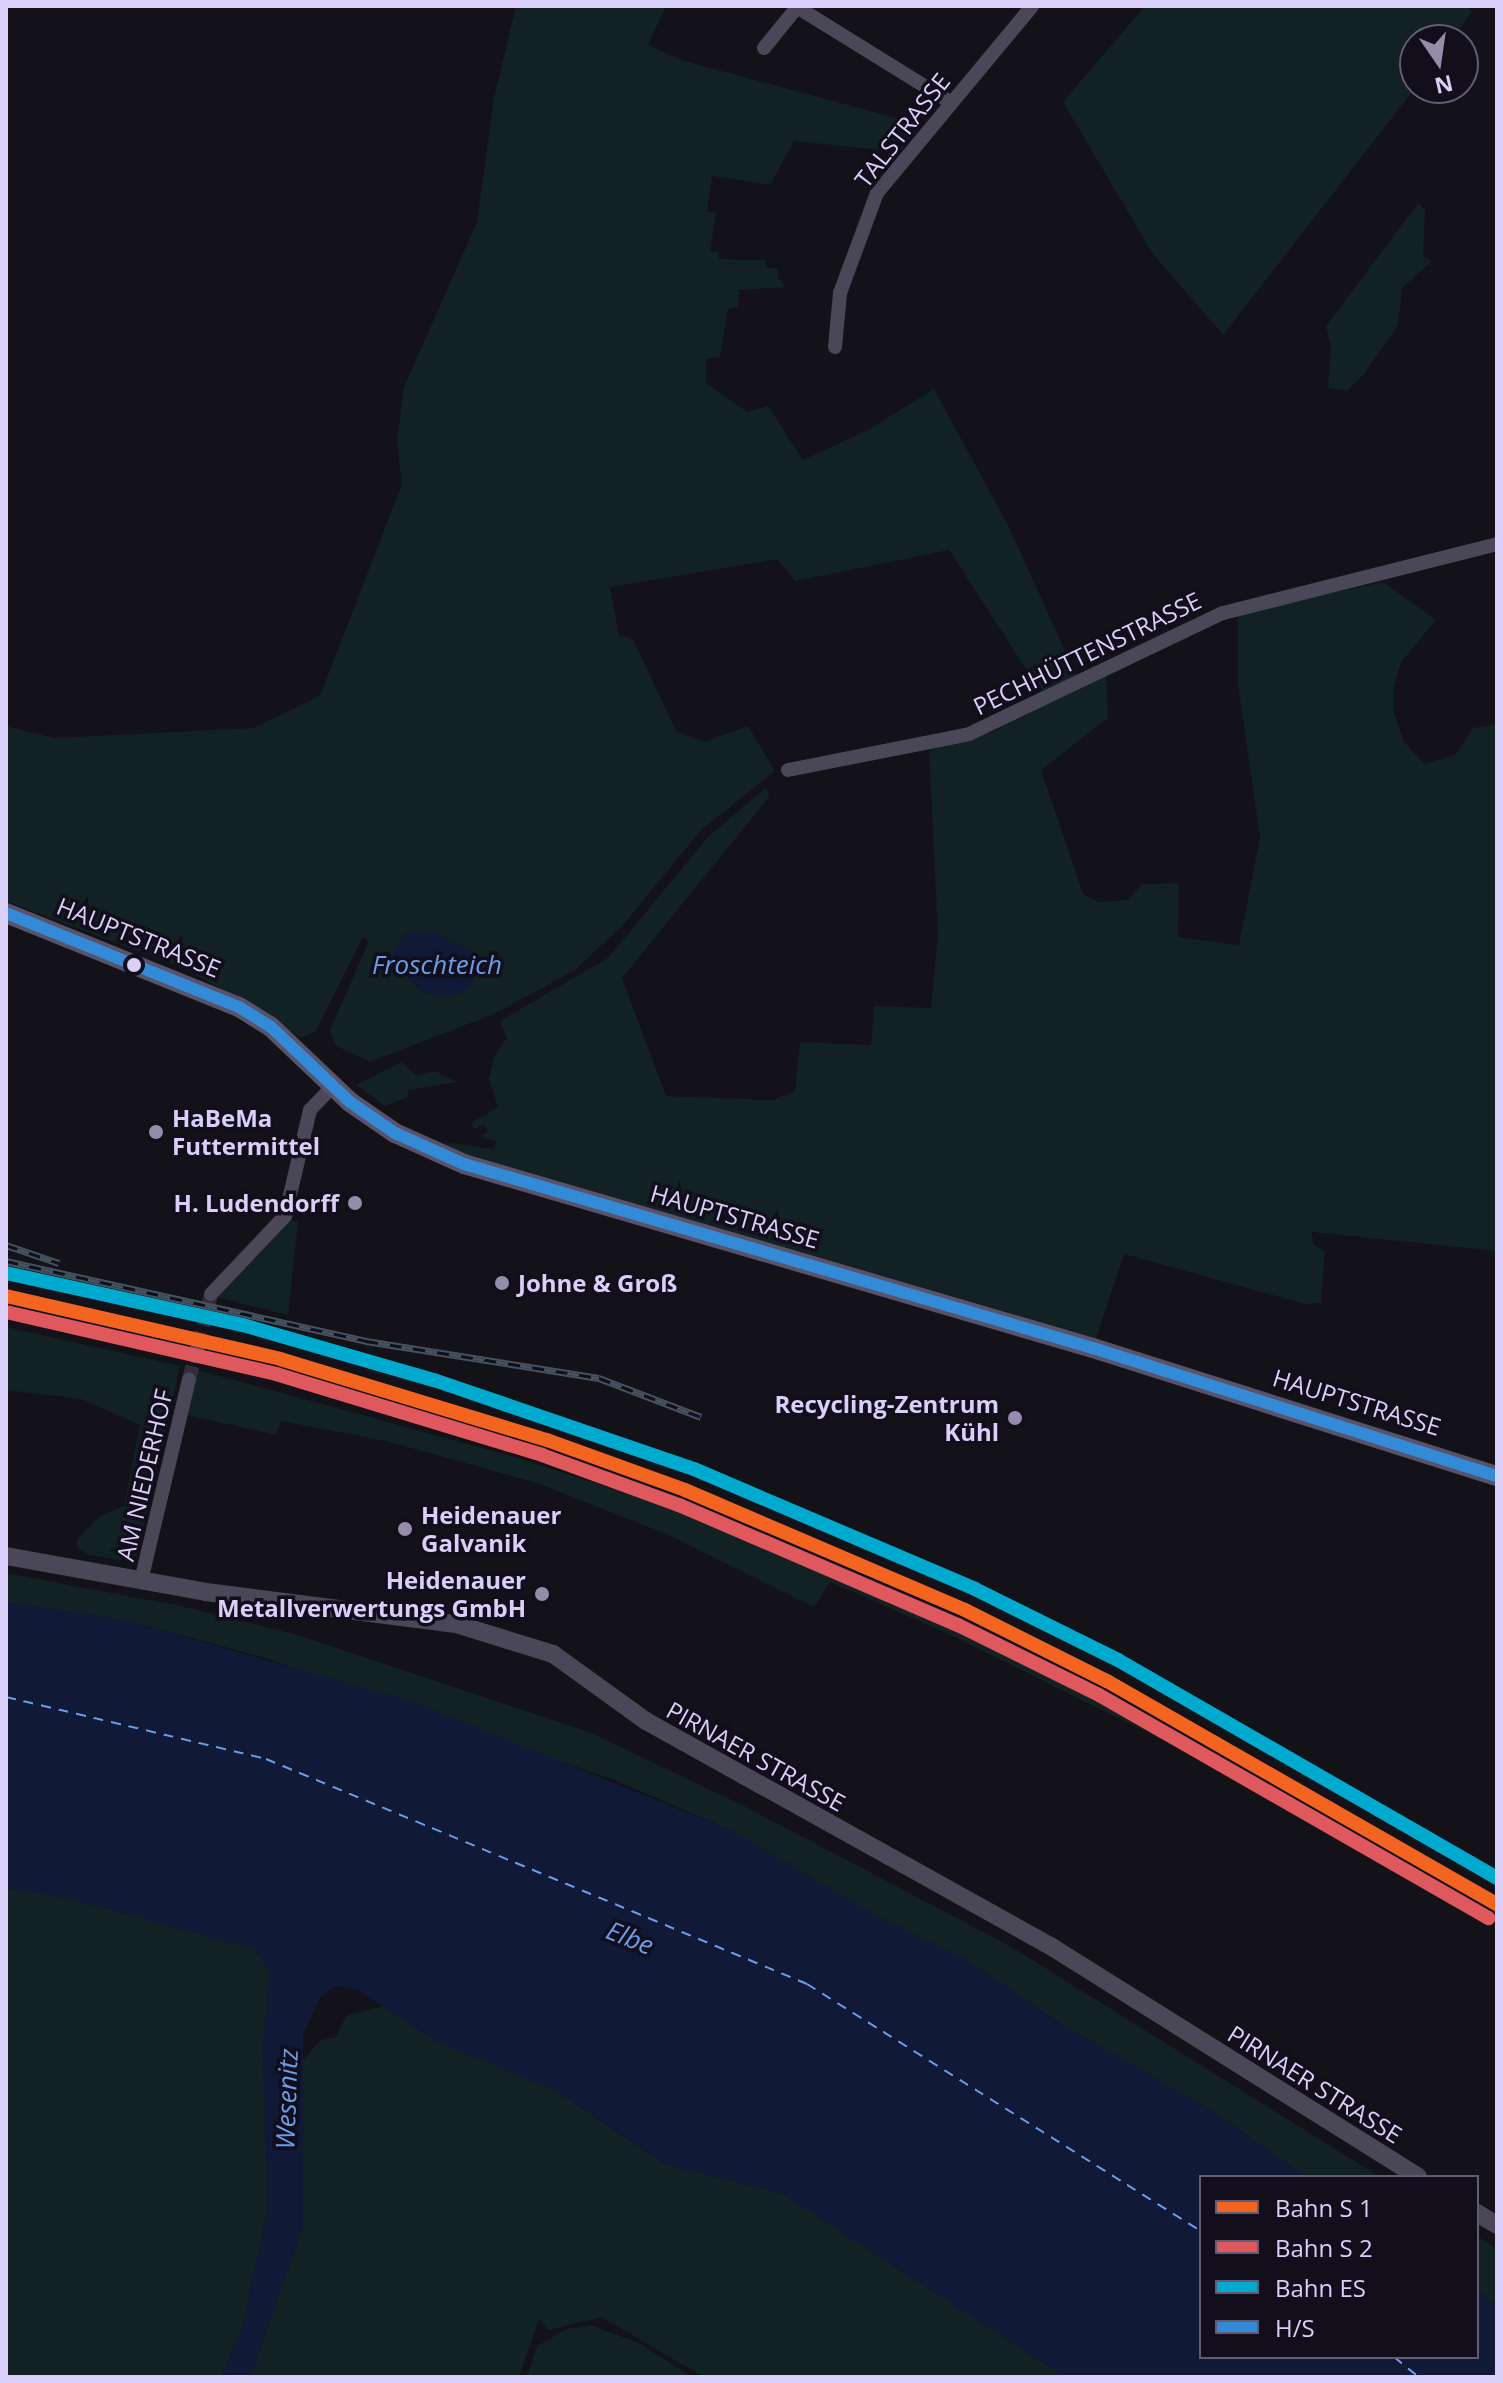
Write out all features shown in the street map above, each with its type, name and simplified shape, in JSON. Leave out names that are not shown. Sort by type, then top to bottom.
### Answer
[{"type":"main road","name":"HAUPTSTRASSE","points":[[6,913],[239,1007],[271,1027],[333,1086],[395,1133],[464,1164],[1078,1344],[1497,1476]]},
{"type":"street","points":[[764,48],[798,6],[950,102]]},
{"type":"street","name":"TALSTRASSE","points":[[835,347],[840,293],[867,213],[890,173],[1032,6]]},
{"type":"street","name":"PECHHÜTTENSTRASSE","points":[[788,770],[824,759],[969,734],[1191,625],[1237,607],[1407,570],[1497,544]]},
{"type":"street","points":[[211,1294],[285,1216],[310,1110],[333,1086]]},
{"type":"street","name":"AM NIEDERHOF","points":[[141,1581],[189,1380]]},
{"type":"street","name":"PIRNAER STRASSE","points":[[6,1556],[141,1581],[456,1624],[553,1654],[646,1721],[1052,1947],[1415,2175]]},
{"type":"street","points":[[1479,2214],[1497,2225]]},
{"type":"shaded area","points":[[516,6],[666,6],[648,45],[681,60],[922,125],[900,152],[794,141],[770,185],[712,176],[707,211],[716,213],[710,251],[719,252],[719,259],[765,260],[766,267],[777,268],[778,278],[786,287],[739,290],[738,307],[728,309],[720,357],[706,359],[706,383],[747,412],[768,406],[803,460],[868,430],[934,389],[1008,525],[1077,677],[1043,695],[949,550],[795,581],[777,559],[610,587],[619,635],[633,639],[676,731],[704,742],[748,726],[775,771],[701,830],[623,925],[575,970],[494,1014],[370,1062],[336,1046],[330,1030],[369,941],[363,937],[315,1032],[301,1038],[190,971],[6,901],[6,726],[54,738],[253,728],[320,696],[402,484],[397,441],[404,387],[477,222],[494,98]],"holes":[[[431,931],[471,952],[468,989],[448,997],[422,992],[398,966],[394,950]]]},
{"type":"shaded area","points":[[1145,6],[1465,6],[1472,11],[1463,24],[1399,24],[1399,104],[1403,104],[1223,335],[1153,254],[1063,102]]},
{"type":"shaded area","points":[[1418,203],[1425,210],[1423,256],[1432,261],[1402,288],[1398,325],[1364,374],[1347,391],[1328,388],[1331,348],[1326,326]]},
{"type":"shaded area","points":[[1383,582],[1436,620],[1401,662],[1393,690],[1394,713],[1404,742],[1425,764],[1456,754],[1473,728],[1497,724],[1497,1251],[1312,1232],[1313,1244],[1325,1251],[1321,1303],[1305,1304],[1124,1254],[1096,1338],[452,1150],[443,1142],[494,1149],[496,1141],[480,1137],[488,1131],[483,1124],[475,1129],[471,1123],[498,1107],[489,1079],[494,1057],[507,1038],[500,1021],[608,958],[708,837],[767,787],[769,797],[622,978],[666,1096],[773,1100],[795,1091],[800,1042],[871,1045],[874,1006],[931,1008],[938,936],[929,750],[993,732],[1106,672],[1108,718],[1041,770],[1083,894],[1098,902],[1128,900],[1142,884],[1179,883],[1178,937],[1239,945],[1260,838],[1238,685],[1238,613]]},
{"type":"shaded area","points":[[401,1062],[416,1075],[435,1071],[457,1082],[408,1090],[408,1097],[385,1106],[356,1085]]},
{"type":"shaded area","points":[[290,1220],[298,1222],[288,1315],[216,1297]]},
{"type":"shaded area","points":[[6,1327],[180,1366],[138,1553],[127,1561],[89,1555],[77,1547],[77,1539],[100,1516],[124,1506],[140,1425],[81,1399],[6,1390]]},
{"type":"shaded area","points":[[198,1370],[515,1457],[683,1512],[958,1624],[1219,1757],[1215,1766],[949,1634],[830,1582],[814,1607],[669,1535],[537,1483],[386,1441],[281,1421],[276,1435],[186,1415]]},
{"type":"shaded area","points":[[6,1573],[181,1606],[298,1635],[587,1731],[742,1805],[1010,1946],[1377,2175],[1302,2175],[1219,2115],[1059,2023],[967,1960],[869,1912],[733,1831],[617,1781],[269,1659],[125,1620],[6,1602]]},
{"type":"shaded area","points":[[1227,1762],[1493,1920],[1490,1923],[1222,1770]]},
{"type":"shaded area","points":[[6,1888],[64,1897],[254,1949],[270,1971],[263,2048],[268,2208],[242,2329],[221,2377],[6,2377]]},
{"type":"shaded area","points":[[383,2006],[437,2041],[558,2092],[665,2164],[783,2194],[1065,2377],[704,2377],[601,2317],[548,2330],[539,2319],[519,2377],[250,2377],[303,2226],[302,2061],[321,2040],[336,2037],[346,2016]]},
{"type":"shaded area","points":[[1479,2237],[1497,2249],[1497,2306],[1479,2292]]},
{"type":"shaded area","points":[[590,2325],[639,2343],[692,2377],[527,2377],[537,2346],[567,2329]]},
{"type":"water","name":"Froschteich","points":[[407,931],[431,931],[471,952],[477,974],[468,990],[448,997],[422,992],[398,965],[394,950]]},
{"type":"water","points":[[6,1602],[125,1620],[414,1702],[733,1831],[869,1912],[967,1960],[1059,2023],[1219,2115],[1302,2175],[1199,2175],[1199,2359],[1479,2359],[1479,2292],[1497,2306],[1497,2377],[1065,2377],[783,2194],[665,2164],[558,2092],[437,2041],[359,1991],[336,1986],[320,1998],[303,2034],[303,2226],[250,2377],[221,2377],[242,2329],[268,2208],[263,2048],[270,1971],[254,1949],[64,1897],[6,1888]]},
{"type":"ferry route","points":[[6,1697],[266,1759],[807,1984],[1199,2230]]},
{"type":"ferry route","points":[[1396,2359],[1419,2377]]},
{"type":"tunnel","points":[[198,1346],[211,1294]]},
{"type":"tunnel","points":[[189,1380],[195,1356]]},
{"type":"railway","points":[[6,1245],[59,1263]]},
{"type":"railway","points":[[6,1261],[366,1341],[599,1378],[701,1417]]},
{"type":"transit line","name":"H/S","points":[[6,913],[239,1007],[271,1027],[350,1102],[395,1133],[464,1164],[1093,1348],[1497,1476]]},
{"type":"transit line","points":[[6,1296],[280,1359],[547,1440],[685,1490],[965,1610],[1107,1681],[1497,1904]]},
{"type":"transit line","points":[[6,1312],[276,1374],[542,1455],[679,1505],[958,1625],[1099,1695],[1489,1918]]},
{"type":"rail line","name":"ES","points":[[6,1273],[243,1325],[434,1380],[694,1469],[975,1589],[1118,1660],[1497,1878]]},
{"type":"place","name":"HaBeMa Futtermittel","points":[[156,1132]]},
{"type":"place","name":"H. Ludendorff","points":[[355,1203]]},
{"type":"place","name":"Johne & Groß","points":[[502,1283]]},
{"type":"place","name":"Recycling-Zentrum Kühl","points":[[1015,1418]]},
{"type":"place","name":"Heidenauer Galvanik","points":[[405,1529]]},
{"type":"place","name":"Heidenauer Metallverwertungs GmbH","points":[[542,1594]]},
{"type":"water label","name":"Elbe","points":[[630,1938]]},
{"type":"water label","name":"Wesenitz","points":[[287,2099]]}]
